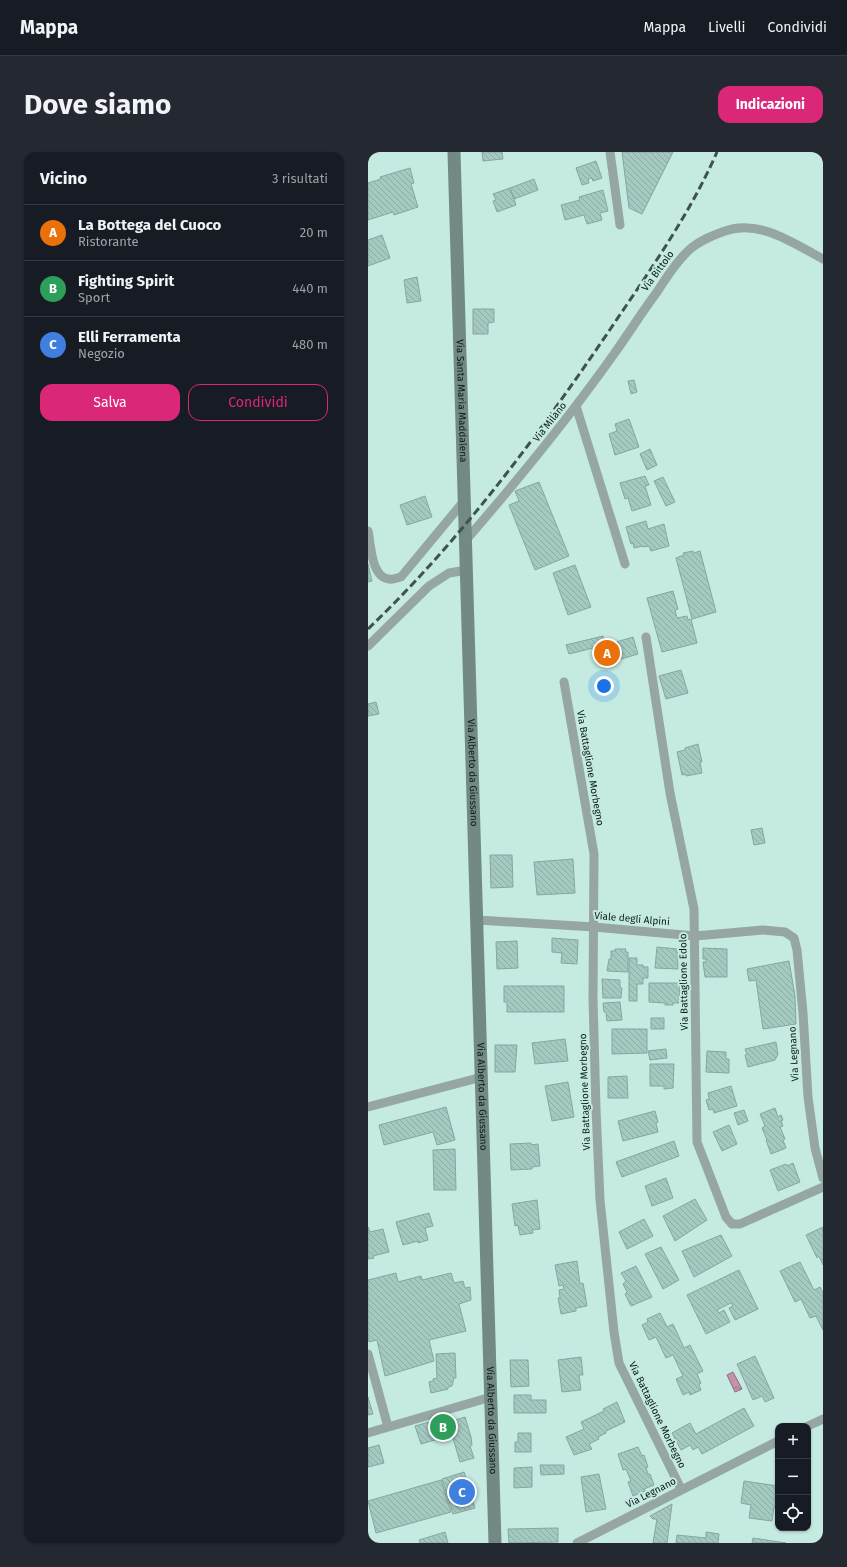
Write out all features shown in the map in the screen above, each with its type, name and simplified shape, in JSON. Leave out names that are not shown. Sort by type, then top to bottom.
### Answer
[{"type":"street","name":"Via Santa Maria Maddalena","points":[[454,152],[464,501],[470,650]]},
{"type":"street","points":[[610,152],[620,225]]},
{"type":"street","name":"Via Bittolo","points":[[576,406],[614,354],[674,266],[695,244],[726,231],[741,228],[765,230],[780,236],[823,259]]},
{"type":"street","name":"Via Milano","points":[[466,540],[523,474],[576,406]]},
{"type":"street","name":"Via Milano","points":[[576,406],[625,564]]},
{"type":"street","points":[[368,531],[375,569],[381,576],[389,579],[401,577],[464,501]]},
{"type":"street","points":[[368,646],[429,586],[449,573],[467,570]]},
{"type":"street","name":"Via Battaglione Edolo","points":[[646,637],[670,793],[694,909],[697,1142],[726,1217],[732,1224],[740,1224],[823,1187]]},
{"type":"street","name":"Via Alberto da Giussano","points":[[470,650],[495,1543]]},
{"type":"street","name":"Via Battaglione Morbegno","points":[[564,682],[594,854],[593,999],[596,1109],[600,1200],[614,1332],[619,1363],[681,1489]]},
{"type":"street","name":"Viale degli Alpini","points":[[477,920],[594,927],[695,936],[763,930],[785,932]]},
{"type":"street","name":"Via Legnano","points":[[785,932],[794,938],[797,950],[803,1013],[808,1097],[815,1148],[823,1178]]},
{"type":"street","points":[[368,1107],[482,1077]]},
{"type":"street","points":[[368,1354],[388,1427]]},
{"type":"street","points":[[368,1433],[491,1397]]},
{"type":"street","points":[[811,1425],[823,1419]]},
{"type":"street","name":"Via Legnano","points":[[577,1543],[775,1442]]},
{"type":"water","points":[[733,1372],[742,1389],[735,1392],[727,1375]]},
{"type":"building","points":[[482,152],[502,152],[503,159],[483,161]]},
{"type":"building","points":[[622,152],[673,152],[642,214],[629,208]]},
{"type":"building","points":[[596,161],[602,178],[593,181],[592,178],[588,179],[589,183],[582,185],[576,168]]},
{"type":"building","points":[[410,168],[414,183],[411,184],[418,207],[394,215],[393,212],[368,220],[368,183],[381,179],[380,177]]},
{"type":"building","points":[[534,179],[538,190],[514,199],[510,188]]},
{"type":"building","points":[[510,188],[516,205],[497,212],[493,201],[496,200],[493,194]]},
{"type":"building","points":[[603,190],[608,211],[600,213],[602,220],[587,224],[584,215],[565,220],[561,205],[580,200],[579,197]]},
{"type":"building","points":[[382,235],[390,258],[368,266],[368,240]]},
{"type":"building","points":[[417,277],[421,301],[407,303],[404,280]]},
{"type":"building","points":[[473,309],[494,309],[494,322],[488,323],[488,334],[473,334]]},
{"type":"building","points":[[634,380],[637,392],[631,394],[628,381]]},
{"type":"building","points":[[629,419],[639,447],[615,455],[609,434],[617,431],[615,424]]},
{"type":"building","points":[[650,449],[657,465],[647,470],[640,454]]},
{"type":"building","points":[[645,476],[649,485],[645,486],[651,505],[632,511],[628,498],[625,499],[620,483]]},
{"type":"building","points":[[663,477],[675,502],[666,506],[654,481]]},
{"type":"building","points":[[539,482],[569,556],[535,570],[509,505],[519,501],[515,491]]},
{"type":"building","points":[[425,496],[432,517],[407,525],[400,505]]},
{"type":"building","points":[[646,521],[648,529],[664,524],[669,546],[651,551],[649,546],[634,548],[633,543],[631,544],[626,527]]},
{"type":"building","points":[[693,551],[694,553],[700,551],[716,612],[692,619],[676,558],[684,555],[683,553]]},
{"type":"building","points":[[368,564],[372,581],[368,582]]},
{"type":"building","points":[[575,565],[591,607],[568,615],[553,573]]},
{"type":"building","points":[[673,591],[678,609],[675,610],[677,618],[687,616],[688,620],[691,619],[697,643],[662,652],[647,598]]},
{"type":"building","points":[[603,636],[605,645],[569,654],[566,645]]},
{"type":"building","points":[[633,637],[638,654],[601,665],[596,648]]},
{"type":"building","points":[[681,670],[688,693],[666,699],[659,676]]},
{"type":"building","points":[[376,702],[379,714],[368,716],[368,704]]},
{"type":"building","points":[[698,744],[702,762],[700,762],[702,773],[686,776],[686,774],[682,775],[677,752]]},
{"type":"building","points":[[762,828],[765,843],[754,845],[751,830]]},
{"type":"building","points":[[490,855],[512,855],[513,887],[491,888]]},
{"type":"building","points":[[573,859],[575,893],[537,895],[534,862]]},
{"type":"building","points":[[552,938],[578,940],[577,964],[561,963],[562,953],[552,952]]},
{"type":"building","points":[[517,941],[518,968],[497,969],[496,942]]},
{"type":"building","points":[[657,947],[677,949],[678,969],[655,968]]},
{"type":"building","points":[[703,948],[727,949],[727,977],[705,977],[703,962],[706,962],[706,959],[703,959]]},
{"type":"building","points":[[615,949],[626,949],[625,952],[628,952],[628,972],[607,971],[609,959],[611,959],[611,951],[615,951]]},
{"type":"building","points":[[629,958],[637,958],[637,965],[648,967],[648,978],[643,978],[643,984],[637,984],[637,1001],[629,1001]]},
{"type":"building","points":[[789,961],[795,996],[796,1024],[763,1029],[756,980],[749,981],[747,969]]},
{"type":"building","points":[[602,979],[620,980],[620,988],[622,988],[621,998],[603,998]]},
{"type":"building","points":[[649,983],[680,983],[679,1003],[665,1005],[665,1003],[649,1002]]},
{"type":"building","points":[[504,986],[564,986],[564,1012],[507,1012],[507,1002],[504,1002]]},
{"type":"building","points":[[620,1002],[622,1020],[607,1021],[603,1003]]},
{"type":"building","points":[[651,1018],[664,1018],[664,1029],[651,1029]]},
{"type":"building","points":[[612,1029],[647,1029],[647,1053],[612,1054]]},
{"type":"building","points":[[565,1039],[568,1061],[535,1064],[532,1043]]},
{"type":"building","points":[[776,1042],[778,1054],[775,1060],[748,1067],[745,1049]]},
{"type":"building","points":[[495,1045],[517,1045],[515,1072],[495,1072]]},
{"type":"building","points":[[666,1049],[667,1058],[650,1060],[648,1051]]},
{"type":"building","points":[[707,1051],[726,1052],[726,1059],[729,1059],[729,1073],[706,1072]]},
{"type":"building","points":[[650,1064],[674,1064],[673,1088],[664,1089],[664,1086],[650,1086]]},
{"type":"building","points":[[627,1076],[628,1098],[608,1098],[608,1077]]},
{"type":"building","points":[[568,1082],[574,1117],[552,1121],[545,1086]]},
{"type":"building","points":[[731,1086],[737,1106],[714,1113],[713,1109],[709,1110],[706,1100],[709,1099],[708,1093]]},
{"type":"building","points":[[446,1107],[455,1140],[437,1145],[433,1132],[384,1145],[379,1125]]},
{"type":"building","points":[[775,1108],[778,1117],[781,1115],[783,1120],[781,1121],[783,1126],[780,1127],[785,1139],[783,1140],[786,1148],[771,1154],[762,1128],[765,1126],[760,1114]]},
{"type":"building","points":[[744,1110],[748,1121],[738,1125],[734,1113]]},
{"type":"building","points":[[655,1111],[658,1122],[656,1123],[658,1132],[623,1141],[618,1121]]},
{"type":"building","points":[[729,1125],[737,1144],[722,1151],[713,1132]]},
{"type":"building","points":[[674,1141],[679,1156],[622,1177],[616,1162]]},
{"type":"building","points":[[531,1143],[531,1145],[538,1144],[540,1166],[532,1167],[532,1169],[511,1170],[510,1144]]},
{"type":"building","points":[[455,1149],[456,1190],[434,1190],[433,1150]]},
{"type":"building","points":[[793,1163],[800,1182],[778,1191],[770,1170]]},
{"type":"building","points":[[666,1178],[673,1198],[652,1206],[645,1186]]},
{"type":"building","points":[[695,1199],[707,1220],[675,1241],[663,1216]]},
{"type":"building","points":[[537,1200],[540,1229],[532,1230],[533,1233],[520,1235],[518,1225],[515,1226],[512,1204]]},
{"type":"building","points":[[429,1213],[433,1226],[425,1228],[428,1240],[403,1245],[396,1222]]},
{"type":"building","points":[[644,1219],[653,1236],[627,1249],[619,1232]]},
{"type":"building","points":[[368,1227],[370,1232],[383,1229],[389,1252],[373,1256],[374,1258],[368,1259]]},
{"type":"building","points":[[823,1227],[823,1265],[819,1256],[817,1258],[806,1235]]},
{"type":"building","points":[[721,1235],[732,1256],[694,1277],[682,1251]]},
{"type":"building","points":[[661,1247],[679,1280],[663,1289],[645,1254]]},
{"type":"building","points":[[577,1261],[580,1284],[583,1283],[587,1306],[576,1308],[576,1311],[561,1314],[558,1298],[560,1298],[559,1290],[564,1289],[563,1285],[559,1286],[555,1265]]},
{"type":"building","points":[[800,1262],[814,1290],[820,1287],[823,1293],[823,1330],[816,1316],[810,1318],[801,1299],[795,1302],[780,1271]]},
{"type":"building","points":[[636,1266],[652,1297],[631,1306],[625,1294],[627,1292],[623,1284],[626,1281],[621,1273]]},
{"type":"building","points":[[739,1270],[758,1309],[735,1320],[729,1308],[733,1306],[731,1303],[717,1310],[719,1313],[724,1310],[730,1322],[706,1334],[687,1295]]},
{"type":"building","points":[[396,1273],[398,1282],[421,1276],[422,1280],[451,1273],[454,1283],[463,1281],[465,1288],[470,1287],[471,1300],[459,1304],[466,1331],[429,1340],[434,1361],[385,1376],[377,1340],[369,1342],[368,1337],[368,1280]]},
{"type":"building","points":[[660,1313],[667,1327],[673,1324],[684,1348],[690,1345],[703,1371],[697,1374],[701,1383],[699,1385],[701,1390],[690,1395],[689,1392],[683,1395],[676,1379],[683,1376],[673,1355],[666,1358],[656,1337],[649,1340],[642,1325],[648,1322],[647,1319]]},
{"type":"building","points":[[455,1353],[456,1378],[454,1378],[452,1386],[448,1387],[448,1389],[431,1393],[429,1382],[437,1378],[436,1354]]},
{"type":"building","points":[[755,1356],[774,1398],[765,1402],[762,1396],[753,1400],[737,1364]]},
{"type":"building","points":[[581,1357],[583,1375],[579,1375],[581,1390],[562,1392],[558,1360]]},
{"type":"building","points":[[510,1360],[528,1360],[529,1386],[511,1387]]},
{"type":"building","points":[[514,1395],[531,1395],[531,1400],[546,1400],[546,1413],[514,1413]]},
{"type":"building","points":[[368,1397],[373,1414],[368,1415]]},
{"type":"building","points":[[617,1402],[625,1422],[606,1431],[606,1433],[598,1437],[599,1439],[589,1444],[592,1449],[574,1455],[566,1437],[584,1429],[581,1422],[604,1411],[603,1409]]},
{"type":"building","points":[[744,1408],[754,1426],[702,1454],[698,1447],[693,1450],[690,1445],[681,1450],[672,1433],[690,1423],[696,1434]]},
{"type":"building","points":[[450,1416],[452,1421],[465,1417],[471,1437],[472,1445],[470,1446],[474,1458],[460,1462],[451,1431],[441,1434],[442,1438],[421,1444],[415,1426]]},
{"type":"building","points":[[518,1433],[531,1433],[531,1452],[515,1452],[515,1442],[518,1442]]},
{"type":"building","points":[[379,1445],[384,1463],[368,1467],[368,1448]]},
{"type":"building","points":[[638,1447],[642,1456],[644,1455],[648,1467],[646,1468],[648,1474],[650,1474],[654,1485],[633,1496],[628,1482],[631,1481],[626,1469],[623,1470],[618,1454]]},
{"type":"building","points":[[540,1465],[564,1465],[564,1474],[541,1475]]},
{"type":"building","points":[[532,1467],[532,1487],[514,1488],[514,1468]]},
{"type":"building","points":[[464,1472],[475,1508],[453,1514],[442,1479]]},
{"type":"building","points":[[599,1474],[606,1509],[586,1512],[581,1477]]},
{"type":"building","points":[[441,1480],[451,1512],[376,1533],[368,1501]]},
{"type":"building","points":[[744,1481],[775,1486],[775,1507],[772,1521],[749,1518],[751,1505],[741,1503]]},
{"type":"building","points":[[672,1504],[667,1543],[653,1543],[657,1519],[653,1519],[650,1516]]},
{"type":"building","points":[[558,1528],[558,1542],[509,1543],[508,1529]]},
{"type":"building","points":[[445,1532],[448,1543],[420,1543],[419,1540]]},
{"type":"building","points":[[706,1532],[719,1534],[718,1543],[676,1543],[677,1535],[706,1538]]},
{"type":"building","points":[[753,1538],[786,1543],[752,1543]]},
{"type":"railway","points":[[368,629],[435,560],[466,524],[554,410],[582,371],[667,244],[694,199],[717,152]]},
{"type":"place","name":"La Bottega del Cuoco","points":[[607,653]]},
{"type":"place","name":"Fighting Spirit","points":[[443,1427]]},
{"type":"place","name":"Elli Ferramenta","points":[[462,1492]]}]
